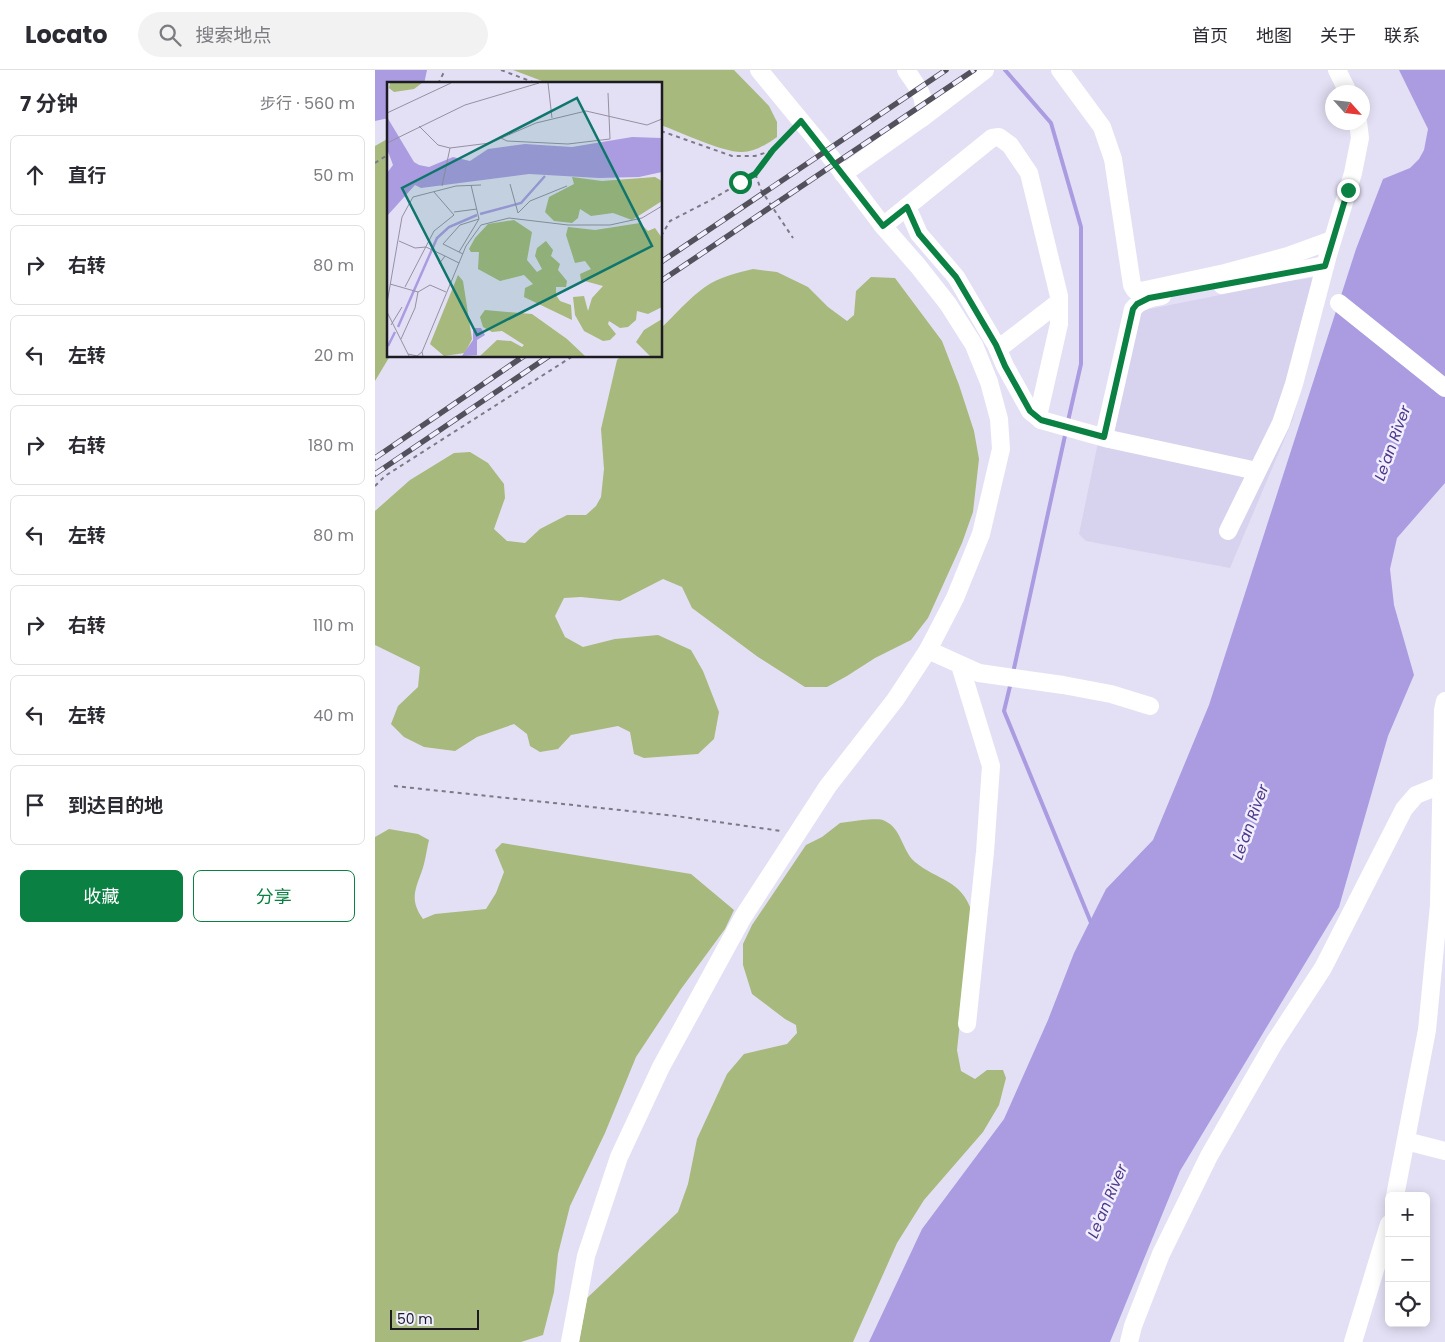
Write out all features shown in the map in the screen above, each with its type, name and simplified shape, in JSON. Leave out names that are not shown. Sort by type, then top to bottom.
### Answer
[{"type":"street","points":[[570,1342],[585,1256],[619,1157],[661,1067],[743,917],[828,786],[895,700],[928,650],[955,598],[981,534],[1001,449],[999,419],[989,382],[974,345],[948,304],[883,226],[759,70]]},
{"type":"street","points":[[906,70],[924,99],[925,109],[921,118]]},
{"type":"street","points":[[843,174],[985,70]]},
{"type":"street","points":[[1060,70],[1103,127],[1107,137],[1113,159],[1132,285],[1135,290],[1141,291],[1225,273],[1288,256],[1332,240]]},
{"type":"street","points":[[1337,70],[1344,85]]},
{"type":"street","points":[[1228,531],[1281,423],[1294,384],[1332,240],[1353,174],[1360,138],[1359,130]]},
{"type":"street","points":[[883,226],[992,138],[999,138],[1010,145],[1029,173],[1059,296],[1059,324],[1039,412],[1041,420]]},
{"type":"street","points":[[907,207],[919,234],[956,277],[998,349],[1030,411],[1041,420],[1104,437],[1257,471]]},
{"type":"street","points":[[1104,437],[1133,309],[1137,304],[1149,298],[1325,266]]},
{"type":"street","points":[[998,349],[1059,302]]},
{"type":"street","points":[[1339,303],[1445,388]]},
{"type":"street","points":[[928,650],[979,673],[1082,688],[1151,706]]},
{"type":"street","points":[[960,665],[991,766],[985,852],[967,1024]]},
{"type":"street","points":[[1396,1192],[1427,1030],[1439,905],[1443,710],[1445,701]]},
{"type":"street","points":[[1129,1342],[1133,1326],[1161,1254],[1209,1156],[1274,1043],[1323,968],[1404,810],[1416,795],[1441,785]]},
{"type":"street","points":[[1406,1141],[1445,1151]]},
{"type":"street","points":[[1353,1342],[1385,1237]]},
{"type":"path","points":[[439,82],[445,70]]},
{"type":"path","points":[[501,70],[533,82]]},
{"type":"path","points":[[663,233],[670,221],[755,174],[773,150],[801,121]]},
{"type":"path","points":[[663,132],[732,156],[755,156],[773,150]]},
{"type":"path","points":[[375,163],[387,155]]},
{"type":"path","points":[[755,174],[761,190],[793,238]]},
{"type":"path","points":[[375,486],[385,476],[570,358]]},
{"type":"path","points":[[394,786],[676,816],[797,834]]},
{"type":"shaded area","points":[[1311,278],[1325,291],[1293,419],[1230,568],[1086,541],[1079,534],[1123,322],[1130,313]]},
{"type":"green space","points":[[513,70],[734,70],[769,106],[777,122],[777,137],[752,151],[742,152],[702,142],[663,126],[663,82],[545,82]]},
{"type":"green space","points":[[387,139],[387,358],[389,358],[375,381],[375,146]]},
{"type":"green space","points":[[753,269],[777,272],[808,287],[828,307],[847,321],[854,315],[856,291],[871,277],[895,278],[942,341],[974,431],[979,459],[973,512],[962,543],[928,618],[911,640],[875,658],[847,676],[827,687],[805,687],[758,657],[692,608],[682,587],[663,579],[620,601],[581,597],[564,598],[555,616],[565,637],[583,647],[615,639],[658,635],[691,650],[703,671],[719,712],[714,739],[698,754],[644,758],[634,754],[630,732],[618,726],[571,735],[558,749],[540,752],[530,746],[527,734],[514,724],[477,737],[455,751],[424,747],[404,737],[391,724],[398,706],[418,687],[420,667],[375,645],[375,511],[410,480],[454,453],[470,452],[488,463],[504,484],[505,498],[494,529],[507,541],[525,543],[540,529],[567,515],[586,515],[596,506],[601,497],[604,469],[601,429],[617,360],[619,358],[663,358],[663,326],[699,291],[728,276]]},
{"type":"green space","points":[[880,820],[891,825],[915,862],[955,887],[967,901],[972,912],[957,1050],[961,1071],[975,1079],[987,1070],[1003,1070],[1006,1078],[999,1105],[983,1132],[924,1200],[897,1243],[853,1342],[579,1342],[587,1298],[678,1212],[688,1184],[697,1139],[727,1074],[744,1054],[787,1044],[797,1033],[796,1025],[752,994],[743,965],[743,944],[752,925],[806,845],[822,837],[840,823]]},
{"type":"green space","points":[[389,829],[418,834],[429,840],[424,864],[415,891],[418,911],[423,919],[435,914],[486,909],[496,893],[504,872],[495,850],[502,843],[691,874],[734,910],[725,929],[681,989],[636,1057],[605,1133],[570,1206],[558,1254],[554,1292],[543,1335],[521,1342],[375,1342],[375,837]]},
{"type":"water","points":[[375,70],[427,70],[424,82],[387,82],[387,118],[375,121]]},
{"type":"water","name":"Le'an River","points":[[1399,70],[1445,70],[1445,483],[1397,538],[1390,569],[1394,605],[1414,675],[1388,736],[1339,907],[1180,1171],[1110,1342],[869,1342],[922,1229],[1004,1119],[1048,1020],[1074,953],[1106,889],[1153,840],[1209,705],[1356,249],[1383,179],[1410,168],[1419,159],[1424,150],[1428,129]]},
{"type":"waterway","points":[[1005,70],[1051,123],[1081,227],[1081,364],[1068,421]]},
{"type":"waterway","points":[[1013,673],[1066,431]]},
{"type":"waterway","points":[[1011,682],[1004,711],[1092,925]]},
{"type":"railway","points":[[663,261],[946,70]]},
{"type":"railway","points":[[663,280],[974,70]]},
{"type":"railway","points":[[375,458],[521,358]]},
{"type":"railway","points":[[375,474],[546,358]]},
{"type":"route","points":[[740,182],[755,174],[773,150],[801,121],[883,226],[907,207],[919,234],[956,277],[996,345],[1005,366],[1030,411],[1041,420],[1104,437],[1133,309],[1137,304],[1149,298],[1325,266],[1348,190]]}]
